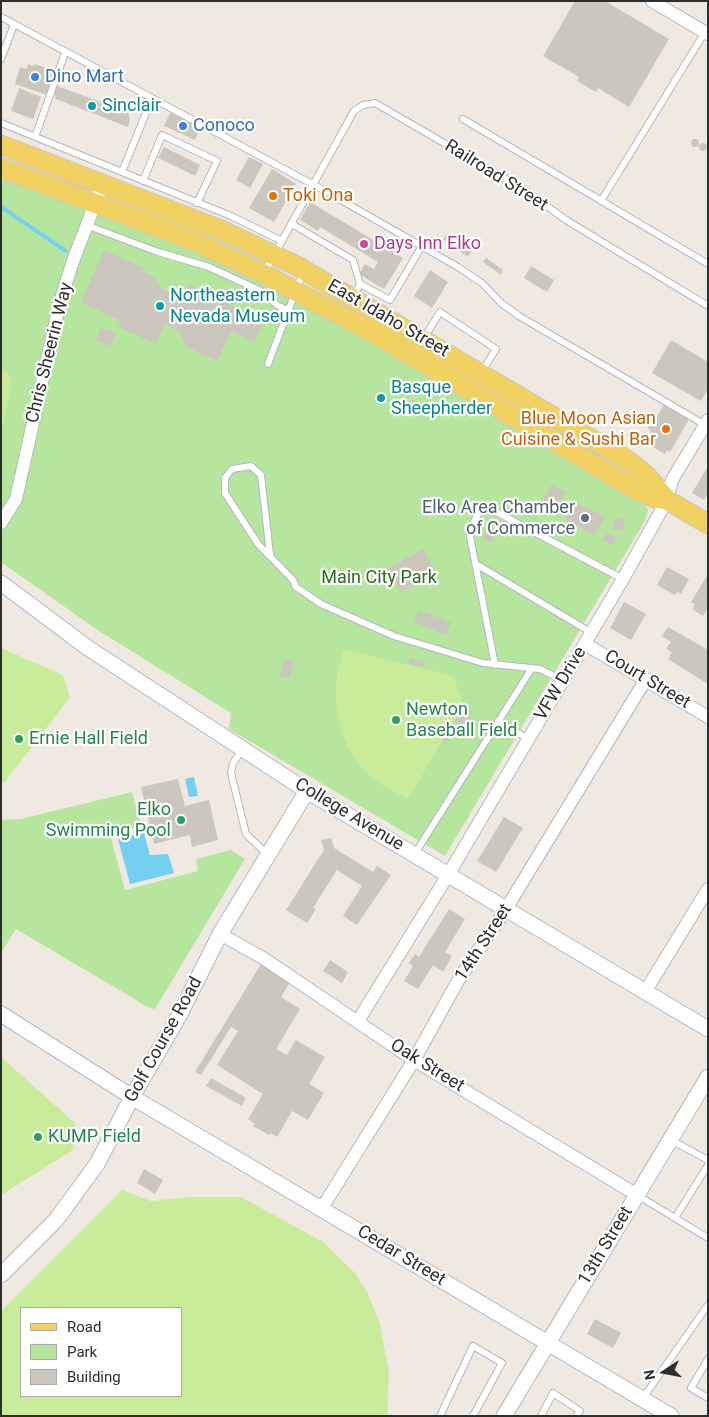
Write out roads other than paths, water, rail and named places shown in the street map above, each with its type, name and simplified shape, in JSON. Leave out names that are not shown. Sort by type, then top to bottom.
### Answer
[{"type":"main road","name":"East Idaho Street","points":[[1,145],[221,230],[278,248],[304,270],[356,291],[422,339],[475,383]]},
{"type":"main road","name":"East Idaho Street","points":[[1,168],[192,240],[264,274],[413,357],[475,383],[629,461],[647,476],[668,500],[708,524]]},
{"type":"street","points":[[652,1],[707,31]]},
{"type":"street","name":"Chris Sheerin Way","points":[[1,522],[16,499],[56,318],[86,225],[102,183]]},
{"type":"street","name":"VFW Drive","points":[[358,1020],[448,875],[588,639],[668,500],[672,480],[707,424]]},
{"type":"street","name":"College Avenue","points":[[1,583],[88,648],[306,791],[708,1029]]},
{"type":"street","name":"Court Street","points":[[588,639],[646,679],[708,717]]},
{"type":"street","name":"14th Street","points":[[322,1208],[414,1060],[459,979],[506,910],[646,679]]},
{"type":"street","name":"Golf Course Road","points":[[1,1275],[33,1245],[75,1195],[105,1150],[132,1097],[180,1014],[220,934],[306,791]]},
{"type":"street","points":[[645,992],[708,889]]},
{"type":"street","name":"Oak Street","points":[[220,934],[263,958],[358,1020],[414,1060],[637,1195]]},
{"type":"street","name":"Cedar Street","points":[[1,1014],[132,1097],[671,1416]]},
{"type":"street","name":"13th Street","points":[[504,1416],[708,1077]]},
{"type":"lane","points":[[1,17],[65,53],[315,185],[422,246],[482,282],[501,302],[519,316],[707,424]]},
{"type":"lane","points":[[1,59],[14,25]]},
{"type":"lane","points":[[601,201],[707,31]]},
{"type":"lane","points":[[35,137],[65,53]]},
{"type":"lane","points":[[122,172],[152,98]]},
{"type":"lane","name":"Railroad Street","points":[[264,274],[315,185],[354,111],[367,104],[379,104],[479,165],[525,190],[566,220],[708,306]]},
{"type":"lane","points":[[463,119],[708,264]]},
{"type":"lane","points":[[1,123],[197,202],[278,248]]},
{"type":"lane","points":[[143,181],[162,135],[217,161],[197,202]]},
{"type":"lane","points":[[292,224],[353,260],[356,291],[390,300],[422,246]]},
{"type":"lane","points":[[86,225],[158,252],[209,267],[261,291],[277,305],[288,311]]},
{"type":"lane","points":[[268,364],[304,270]]},
{"type":"lane","points":[[413,357],[422,339],[440,312],[496,349],[475,383]]},
{"type":"lane","points":[[270,554],[261,475],[251,466],[232,469],[225,478],[225,492],[258,544],[270,554],[293,580],[296,587],[341,614],[415,644],[495,665],[543,670],[562,680]]},
{"type":"lane","points":[[495,665],[469,530],[483,505],[623,579]]},
{"type":"lane","points":[[476,564],[588,639]]},
{"type":"lane","points":[[414,855],[532,668]]},
{"type":"lane","points":[[498,721],[528,739]]},
{"type":"lane","points":[[243,749],[233,763],[231,773],[246,834],[268,855]]},
{"type":"lane","points":[[671,1140],[708,1160]]},
{"type":"lane","points":[[676,1218],[708,1165]]},
{"type":"lane","points":[[637,1195],[708,1238]]},
{"type":"lane","points":[[642,1399],[708,1304]]},
{"type":"lane","points":[[440,1416],[472,1346],[502,1363],[473,1416]]},
{"type":"lane","points":[[708,1359],[691,1388],[708,1398]]},
{"type":"lane","points":[[541,1416],[554,1393],[580,1411],[577,1416]]},
{"type":"water","points":[[194,777],[198,796],[189,797],[185,779]]},
{"type":"water","points":[[144,833],[150,855],[168,854],[174,873],[130,884],[118,839]]},
{"type":"waterway","points":[[1,207],[66,251]]},
{"type":"place","name":"Dino Mart","points":[[35,77]]},
{"type":"place","name":"Sinclair","points":[[92,106]]},
{"type":"place","name":"Conoco","points":[[183,126]]},
{"type":"place","name":"Toki Ona","points":[[273,196]]},
{"type":"place","name":"Days Inn Elko","points":[[364,244]]},
{"type":"place","name":"Northeastern Nevada Museum","points":[[160,306]]},
{"type":"place","name":"Basque Sheepherder","points":[[381,398]]},
{"type":"place","name":"Blue Moon Asian Cuisine & Sushi Bar","points":[[666,429]]},
{"type":"place","name":"Elko Area Chamber of Commerce","points":[[585,518]]},
{"type":"place","name":"Newton Baseball Field","points":[[396,720]]},
{"type":"place","name":"Ernie Hall Field","points":[[19,739]]},
{"type":"place","name":"Elko Swimming Pool","points":[[181,820]]},
{"type":"place","name":"KUMP Field","points":[[38,1137]]},
{"type":"park label","name":"Main City Park","points":[[379,578]]}]
